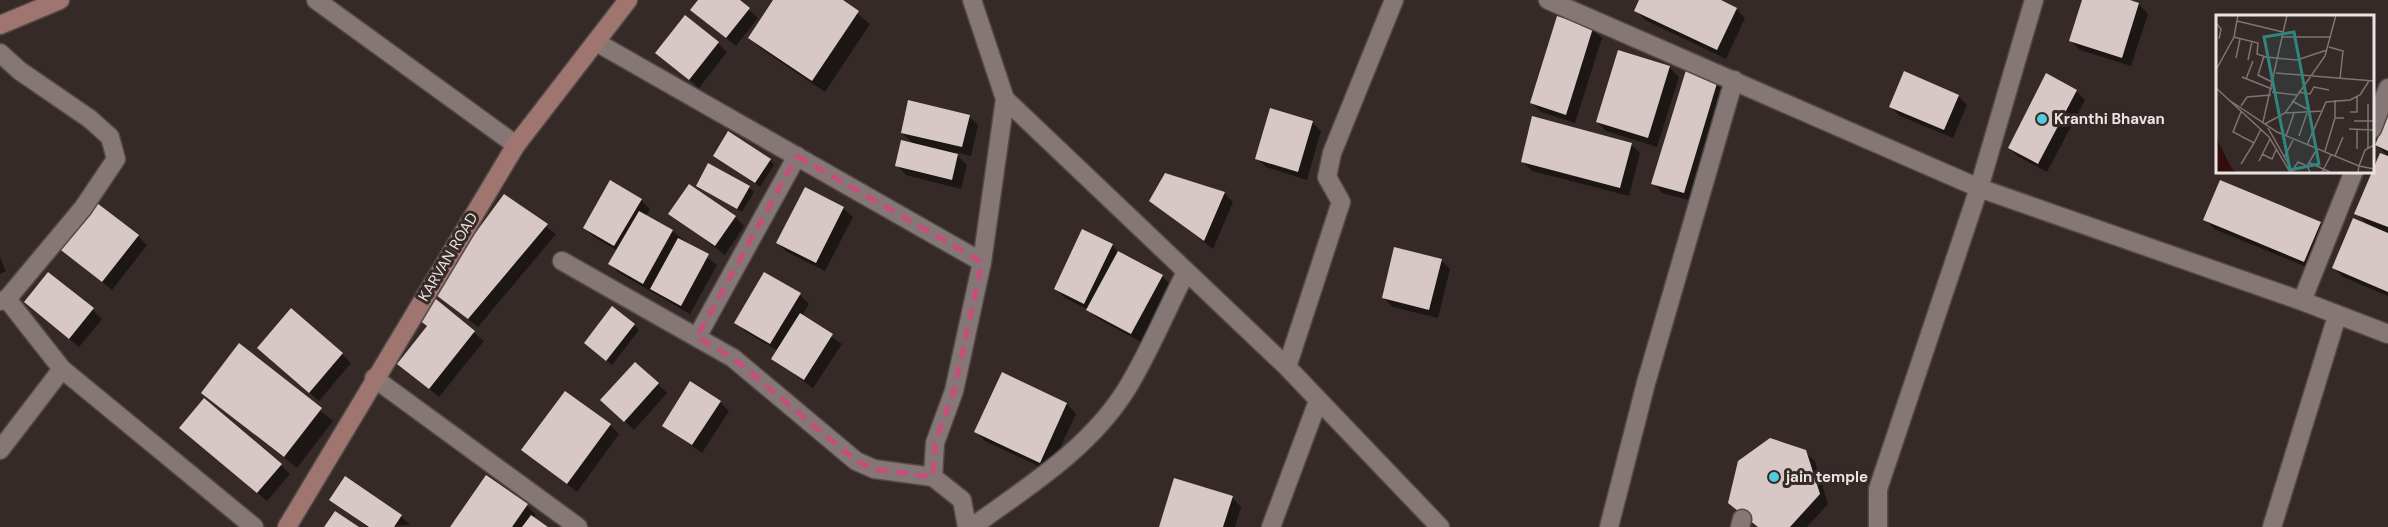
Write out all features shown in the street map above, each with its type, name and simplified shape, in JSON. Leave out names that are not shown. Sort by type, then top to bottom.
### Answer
[{"type":"street","points":[[0,25],[60,0]]},
{"type":"street","points":[[316,0],[516,145]]},
{"type":"street","name":"KARVAN ROAD","points":[[287,527],[374,378],[516,145],[628,0]]},
{"type":"street","points":[[933,477],[935,443],[954,391],[982,262],[1005,99],[972,0]]},
{"type":"street","points":[[1287,367],[1341,202],[1327,177],[1332,153],[1394,0]]},
{"type":"street","points":[[1548,0],[1574,5],[1734,80],[1979,188],[2302,300],[2337,316],[2388,334]]},
{"type":"street","points":[[1878,527],[1878,489],[1979,188],[2034,0]]},
{"type":"street","points":[[596,42],[982,262]]},
{"type":"street","points":[[0,53],[20,71],[97,125],[110,137],[116,159],[84,208],[3,300],[62,369],[254,527]]},
{"type":"street","points":[[1609,527],[1646,383],[1734,80]]},
{"type":"street","points":[[2373,126],[2388,88]]},
{"type":"street","points":[[1005,99],[1287,367],[1440,527]]},
{"type":"street","points":[[696,337],[797,156]]},
{"type":"street","points":[[2302,300],[2354,172]]},
{"type":"street","points":[[562,261],[733,358],[856,461],[874,469],[933,477],[962,500],[967,527]]},
{"type":"street","points":[[972,527],[1065,459],[1102,422],[1126,390],[1186,272]]},
{"type":"street","points":[[2271,527],[2337,316]]},
{"type":"street","points":[[0,450],[62,369]]},
{"type":"street","points":[[374,378],[578,527]]},
{"type":"street","points":[[1271,527],[1318,401]]},
{"type":"highlighted area","points":[[797,156],[982,262],[954,391],[935,443],[933,477],[874,469],[856,461],[733,358],[697,337]]},
{"type":"building","points":[[698,0],[740,0],[750,8],[726,38],[690,10]]},
{"type":"building","points":[[773,0],[843,0],[859,11],[812,81],[748,38]]},
{"type":"building","points":[[1639,0],[1721,0],[1737,8],[1717,50],[1634,11]]},
{"type":"building","points":[[2082,0],[2130,0],[2139,3],[2122,58],[2069,41]]},
{"type":"building","points":[[685,15],[719,42],[689,80],[655,53]]},
{"type":"building","points":[[1557,16],[1593,28],[1566,115],[1530,103]]},
{"type":"building","points":[[1618,50],[1670,66],[1648,138],[1596,122]]},
{"type":"building","points":[[1686,70],[1718,80],[1684,193],[1651,184]]},
{"type":"building","points":[[1904,71],[1959,95],[1944,130],[1889,107]]},
{"type":"building","name":"Kranthi Bhavan","points":[[2046,73],[2077,90],[2038,164],[2008,148]]},
{"type":"building","points":[[908,100],[970,115],[962,147],[901,133]]},
{"type":"building","points":[[1270,108],[1313,121],[1298,172],[1255,159]]},
{"type":"building","points":[[2388,115],[2388,151],[2375,145]]},
{"type":"building","points":[[1532,116],[1632,143],[1620,188],[1521,162]]},
{"type":"building","points":[[728,131],[771,159],[755,183],[713,156]]},
{"type":"building","points":[[901,140],[958,154],[952,180],[895,166]]},
{"type":"building","points":[[2380,153],[2388,156],[2388,227],[2354,214]]},
{"type":"building","points":[[708,163],[750,186],[737,209],[696,186]]},
{"type":"building","points":[[1165,173],[1225,192],[1204,241],[1149,201]]},
{"type":"building","points":[[610,180],[642,199],[614,246],[583,228]]},
{"type":"building","points":[[2220,180],[2321,222],[2304,262],[2203,220]]},
{"type":"building","points":[[689,184],[736,216],[715,246],[668,214]]},
{"type":"building","points":[[805,187],[844,207],[816,263],[776,243]]},
{"type":"building","points":[[504,194],[548,224],[468,319],[432,292]]},
{"type":"building","points":[[93,200],[139,235],[102,282],[57,247]]},
{"type":"building","points":[[639,211],[673,230],[643,284],[608,264]]},
{"type":"building","points":[[2353,218],[2388,233],[2388,292],[2332,268]]},
{"type":"building","points":[[1082,229],[1113,244],[1084,304],[1054,289]]},
{"type":"building","points":[[678,238],[709,254],[681,306],[650,289]]},
{"type":"building","points":[[1394,247],[1442,259],[1429,310],[1382,298]]},
{"type":"building","points":[[1118,251],[1163,275],[1131,334],[1086,310]]},
{"type":"building","points":[[48,272],[94,308],[69,339],[24,302]]},
{"type":"building","points":[[764,272],[801,293],[770,344],[734,323]]},
{"type":"building","points":[[431,295],[475,331],[429,389],[397,364],[427,326],[414,316]]},
{"type":"building","points":[[612,306],[635,324],[606,361],[584,343]]},
{"type":"building","points":[[291,308],[343,353],[309,393],[257,348]]},
{"type":"building","points":[[800,313],[833,334],[804,380],[771,359]]},
{"type":"building","points":[[239,343],[322,408],[284,457],[201,393]]},
{"type":"building","points":[[635,362],[659,383],[624,422],[600,400]]},
{"type":"building","points":[[1002,372],[1067,403],[1040,463],[974,432]]},
{"type":"building","points":[[690,381],[721,401],[692,445],[662,426]]},
{"type":"building","points":[[565,391],[611,424],[567,484],[521,450]]},
{"type":"building","points":[[204,398],[282,464],[257,493],[179,428]]},
{"type":"building","name":"jain temple","points":[[1770,438],[1806,450],[1820,494],[1790,527],[1758,527],[1728,503],[1738,461]]},
{"type":"building","points":[[486,475],[528,504],[512,527],[450,527]]},
{"type":"building","points":[[345,476],[402,515],[394,527],[369,527],[329,500]]},
{"type":"building","points":[[1174,478],[1233,496],[1223,527],[1159,527]]},
{"type":"building","points":[[335,511],[359,527],[324,527]]},
{"type":"building","points":[[531,515],[548,527],[522,527]]},
{"type":"place","name":"Kranthi Bhavan","points":[[2042,119]]},
{"type":"place","name":"jain temple","points":[[1774,477]]}]
